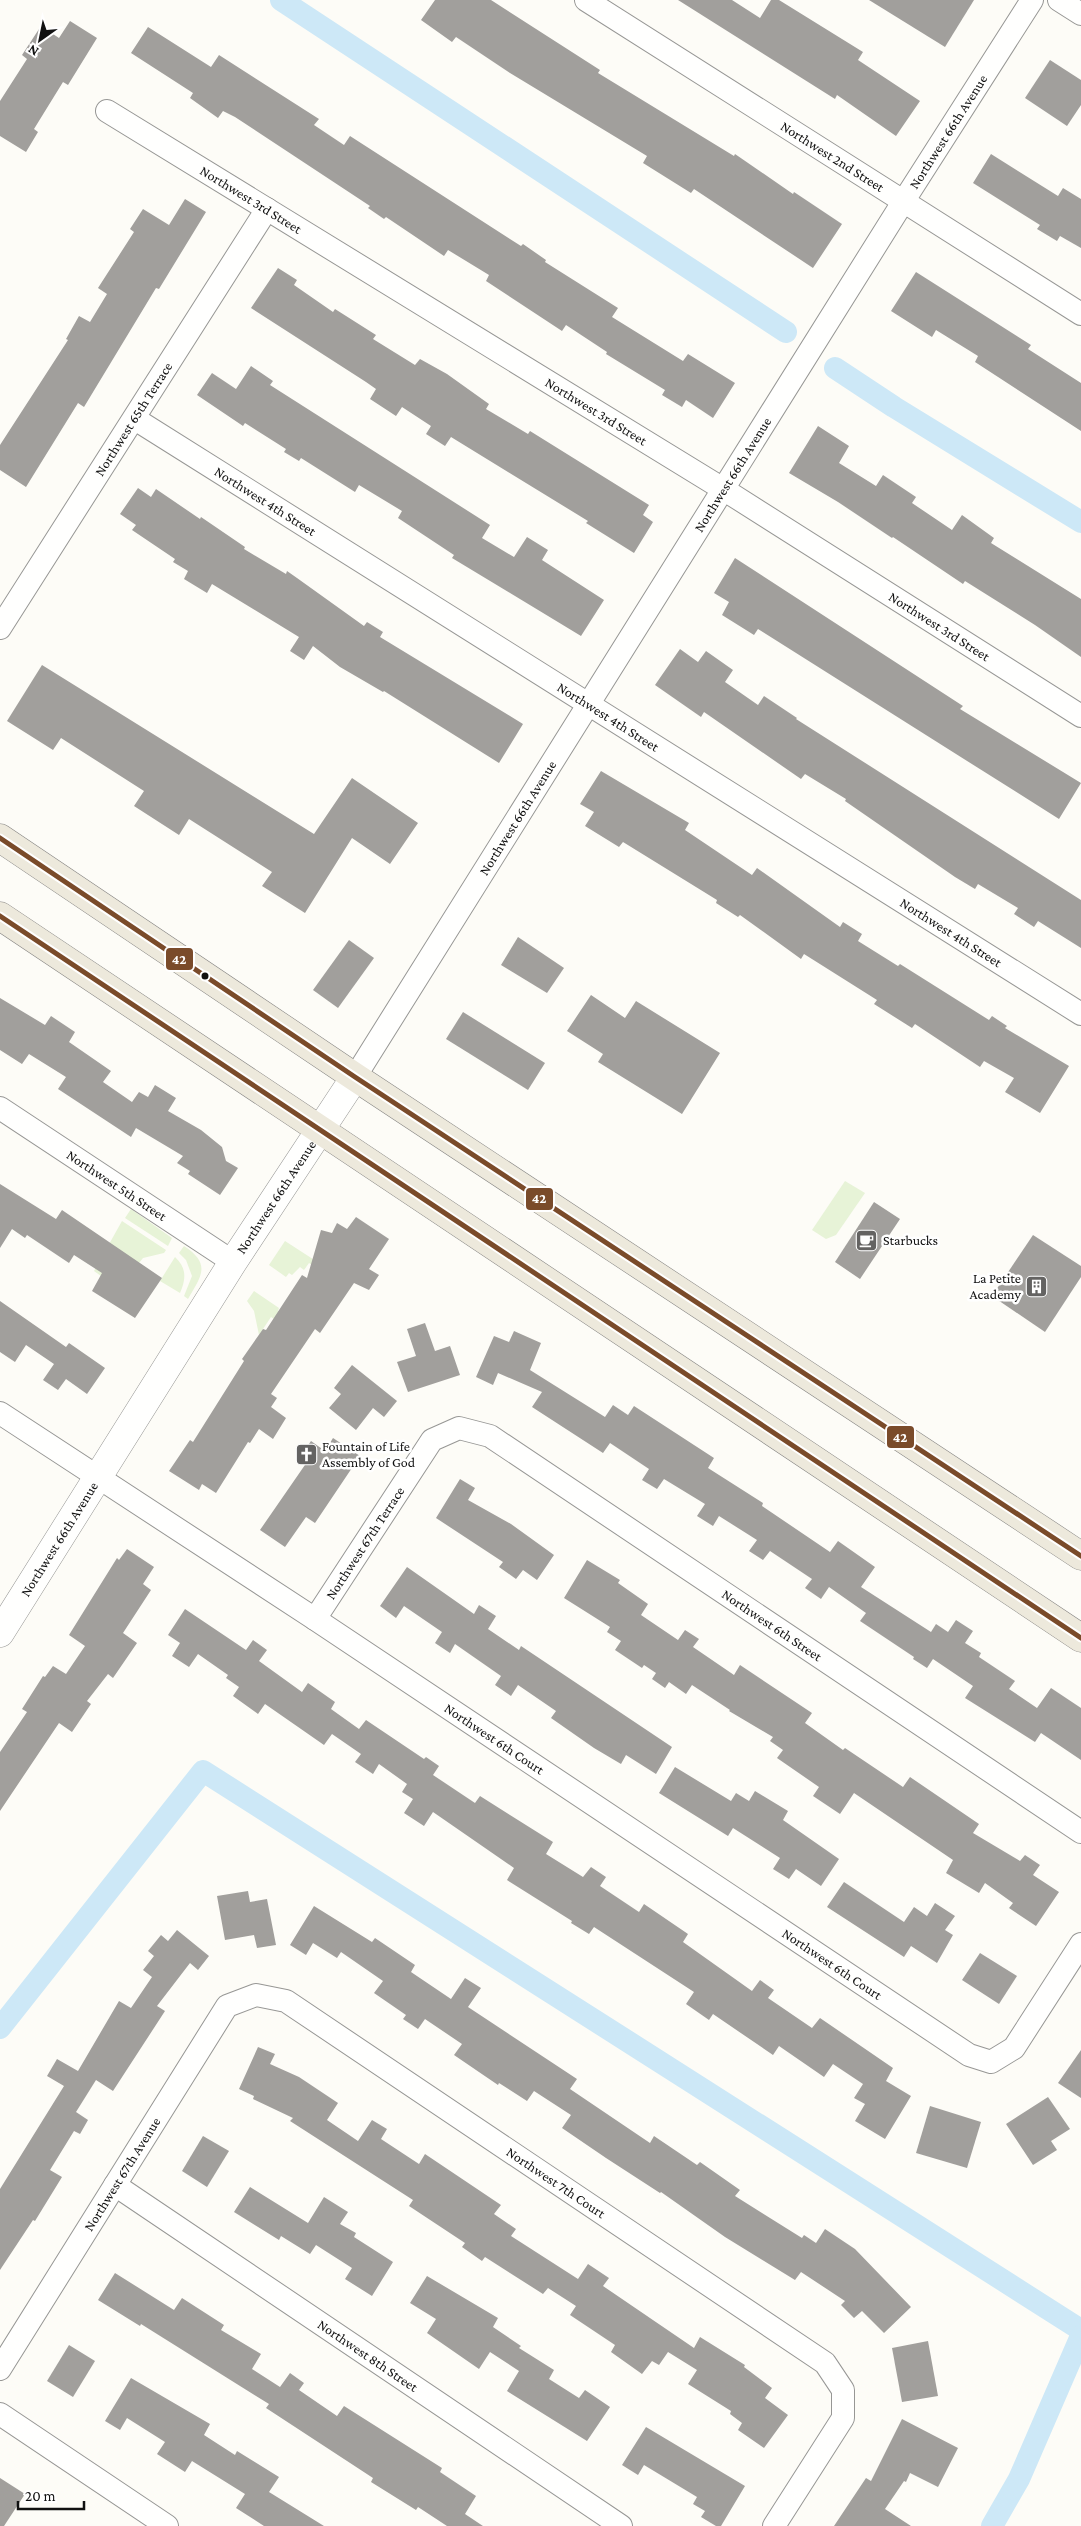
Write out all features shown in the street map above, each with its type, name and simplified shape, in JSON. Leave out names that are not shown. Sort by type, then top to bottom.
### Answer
[{"type":"main road","points":[[0,838],[354,1076],[1081,1556]]},
{"type":"main road","points":[[0,916],[1081,1638]]},
{"type":"street","name":"Northwest 2nd Street","points":[[586,0],[1081,314]]},
{"type":"street","name":"Northwest 66th Avenue","points":[[0,1633],[233,1262],[354,1076],[1032,0]]},
{"type":"street","points":[[1059,0],[1081,14]]},
{"type":"street","name":"Northwest 3rd Street","points":[[107,112],[723,488],[1081,716]]},
{"type":"street","name":"Northwest 65th Terrace","points":[[0,628],[135,419],[267,209]]},
{"type":"street","name":"Northwest 4th Street","points":[[135,419],[1081,1014]]},
{"type":"street","name":"Northwest 5th Street","points":[[0,1108],[233,1262]]},
{"type":"street","name":"Northwest 6th Court","points":[[0,1413],[315,1619],[969,2054],[991,2062],[1014,2048],[1081,1944]]},
{"type":"street","name":"Northwest 67th Terrace","points":[[315,1619],[432,1440],[459,1428]]},
{"type":"street","name":"Northwest 6th Street","points":[[459,1428],[490,1436],[1081,1832]]},
{"type":"street","name":"Northwest 67th Avenue","points":[[0,2369],[227,2006],[256,1994]]},
{"type":"street","name":"Northwest 7th Court","points":[[256,1994],[286,2001],[825,2363],[843,2390],[843,2418],[774,2526]]},
{"type":"street","name":"Northwest 8th Street","points":[[115,2185],[621,2526]]},
{"type":"street","points":[[0,2414],[167,2526]]},
{"type":"green space","points":[[845,1181],[865,1193],[836,1235],[826,1239],[812,1230]]},
{"type":"green space","points":[[131,1209],[172,1238],[168,1246],[125,1218]]},
{"type":"green space","points":[[122,1221],[166,1250],[164,1253],[143,1258],[139,1263],[101,1276],[94,1271]]},
{"type":"green space","points":[[285,1241],[339,1276],[337,1281],[309,1263],[304,1270],[300,1267],[292,1275],[289,1273],[286,1277],[269,1265]]},
{"type":"green space","points":[[184,1246],[198,1258],[201,1264],[200,1276],[188,1299],[184,1296],[192,1276],[186,1260],[179,1253]]},
{"type":"green space","points":[[175,1257],[182,1265],[184,1274],[180,1293],[160,1281]]},
{"type":"green space","points":[[254,1291],[279,1308],[278,1311],[301,1328],[297,1334],[271,1317],[259,1335],[254,1311],[247,1301]]},
{"type":"building","points":[[435,0],[491,0],[600,70],[598,73],[734,156],[735,154],[793,194],[794,192],[842,224],[813,268],[694,189],[691,193],[643,163],[647,156],[510,73],[456,37],[452,42],[421,20]]},
{"type":"building","points":[[678,0],[732,0],[760,18],[771,0],[779,0],[863,52],[858,60],[920,101],[896,136],[837,95],[835,99]]},
{"type":"building","points":[[869,0],[974,0],[945,47]]},
{"type":"building","points":[[70,21],[97,38],[68,85],[63,82],[34,129],[38,132],[26,152],[0,136],[0,101],[27,59],[22,55],[41,26],[59,38]]},
{"type":"building","points":[[148,27],[211,67],[219,55],[319,119],[314,125],[344,145],[350,136],[521,246],[523,244],[546,260],[545,262],[618,308],[612,317],[683,361],[688,354],[735,383],[713,418],[686,400],[682,407],[662,395],[665,390],[606,354],[607,352],[566,325],[562,331],[486,281],[489,275],[448,250],[444,256],[386,217],[384,219],[368,208],[370,206],[235,117],[223,111],[218,118],[190,98],[193,93],[131,53]]},
{"type":"building","points":[[1050,60],[1081,80],[1081,105],[1067,126],[1025,98]]},
{"type":"building","points":[[991,154],[1058,196],[1063,188],[1081,199],[1081,248],[1060,236],[1057,241],[1037,229],[1040,225],[973,183]]},
{"type":"building","points":[[185,199],[206,212],[159,289],[156,288],[84,407],[78,403],[26,487],[0,470],[0,445],[68,340],[66,339],[79,316],[90,322],[107,294],[98,288],[134,232],[130,229],[143,209],[169,225]]},
{"type":"building","points":[[278,268],[297,280],[294,285],[333,312],[335,309],[376,335],[373,339],[415,365],[420,359],[447,374],[489,404],[486,409],[528,434],[530,431],[649,505],[643,515],[653,522],[634,553],[586,523],[588,521],[451,437],[445,446],[426,434],[431,426],[402,407],[396,416],[370,399],[376,389],[251,308]]},
{"type":"building","points":[[916,272],[1031,345],[1028,349],[1081,383],[1081,431],[975,362],[978,356],[936,330],[932,337],[891,311]]},
{"type":"building","points":[[251,366],[273,381],[270,385],[490,525],[482,538],[514,557],[527,537],[548,550],[542,560],[604,600],[581,636],[452,558],[454,555],[398,518],[402,511],[359,485],[355,492],[301,458],[299,461],[284,452],[286,449],[245,423],[243,426],[197,395],[212,373],[236,389]]},
{"type":"building","points":[[818,426],[849,446],[839,463],[876,486],[883,475],[916,497],[912,503],[952,530],[962,515],[994,538],[991,543],[1081,599],[1081,657],[1035,625],[965,581],[963,584],[893,537],[789,473]]},
{"type":"building","points":[[138,488],[151,497],[156,489],[245,547],[244,549],[286,574],[287,571],[364,626],[367,622],[383,632],[380,637],[523,724],[499,763],[384,691],[340,667],[313,646],[304,660],[290,651],[299,637],[212,584],[207,593],[184,579],[188,571],[173,562],[175,559],[132,530],[136,525],[120,514]]},
{"type":"building","points":[[735,558],[963,706],[960,709],[1081,783],[1059,819],[758,629],[754,635],[722,615],[729,602],[714,593]]},
{"type":"building","points":[[680,649],[698,662],[706,651],[733,670],[725,682],[758,705],[764,696],[796,719],[1081,900],[1081,948],[1038,921],[1034,927],[1014,914],[1018,908],[978,884],[975,889],[955,877],[845,801],[846,799],[805,774],[801,779],[704,712],[701,717],[655,685]]},
{"type":"building","points":[[42,665],[314,834],[352,778],[418,823],[390,864],[352,838],[305,913],[262,886],[272,872],[189,819],[179,835],[134,806],[144,791],[61,738],[53,750],[7,721]]},
{"type":"building","points":[[601,771],[689,823],[685,830],[752,875],[757,868],[840,927],[843,922],[862,934],[858,941],[898,966],[900,964],[989,1020],[992,1016],[1007,1026],[1005,1028],[1069,1066],[1040,1113],[1005,1092],[1014,1078],[984,1061],[980,1067],[915,1024],[912,1028],[874,1004],[877,1000],[804,954],[801,959],[740,915],[738,917],[716,903],[717,900],[623,842],[619,847],[585,826],[594,812],[580,804]]},
{"type":"building","points":[[518,937],[564,968],[547,993],[501,965]]},
{"type":"building","points":[[349,940],[374,958],[338,1008],[313,990]]},
{"type":"building","points":[[591,995],[625,1018],[636,1001],[720,1053],[682,1114],[598,1062],[603,1054],[567,1031]]},
{"type":"building","points":[[0,998],[45,1025],[51,1016],[75,1032],[69,1042],[111,1071],[103,1082],[132,1102],[139,1092],[148,1097],[155,1085],[176,1098],[168,1111],[201,1130],[222,1147],[226,1161],[238,1168],[220,1195],[188,1174],[190,1171],[177,1163],[183,1156],[136,1128],[131,1137],[58,1089],[66,1077],[29,1054],[22,1064],[0,1050]]},
{"type":"building","points":[[463,1012],[545,1063],[528,1090],[446,1039]]},
{"type":"building","points":[[0,1184],[56,1219],[62,1210],[162,1278],[135,1318],[92,1291],[102,1273],[74,1255],[69,1263],[27,1235],[25,1238],[12,1229],[0,1248]]},
{"type":"building","name":"Starbucks","points":[[874,1202],[900,1219],[860,1279],[835,1262]]},
{"type":"building","points":[[356,1217],[389,1239],[369,1269],[379,1275],[369,1290],[354,1283],[320,1333],[315,1329],[271,1394],[277,1398],[271,1407],[286,1418],[273,1439],[259,1429],[250,1443],[248,1442],[216,1493],[202,1484],[199,1490],[169,1471],[190,1440],[193,1442],[244,1361],[242,1359],[263,1329],[266,1330],[302,1275],[307,1278],[321,1230],[332,1233],[337,1223],[347,1229]]},
{"type":"building","name":"La Petite Academy","points":[[1033,1235],[1081,1266],[1081,1277],[1045,1332],[992,1296]]},
{"type":"building","points":[[0,1301],[66,1347],[69,1343],[105,1368],[87,1394],[66,1379],[58,1390],[43,1380],[54,1364],[26,1345],[15,1362],[0,1352]]},
{"type":"building","points":[[425,1323],[435,1351],[450,1346],[460,1375],[408,1392],[397,1362],[416,1356],[407,1329]]},
{"type":"building","points":[[514,1331],[541,1343],[530,1370],[605,1417],[613,1405],[628,1415],[634,1406],[714,1458],[708,1468],[763,1503],[762,1506],[830,1552],[838,1541],[875,1567],[861,1587],[931,1632],[936,1624],[948,1632],[956,1620],[973,1631],[965,1643],[981,1653],[979,1657],[1015,1681],[1009,1689],[1037,1708],[1051,1688],[1081,1708],[1081,1760],[1041,1733],[1035,1742],[965,1698],[973,1686],[933,1659],[927,1668],[913,1659],[914,1657],[860,1621],[866,1613],[829,1587],[821,1599],[805,1588],[812,1579],[770,1551],[763,1560],[749,1551],[757,1540],[719,1516],[713,1526],[697,1516],[705,1504],[664,1479],[657,1489],[642,1480],[649,1469],[610,1443],[603,1453],[532,1407],[542,1392],[498,1373],[493,1385],[476,1377],[494,1336],[509,1342]]},
{"type":"building","points":[[352,1365],[397,1401],[384,1417],[373,1408],[356,1430],[329,1408],[341,1394],[334,1388]]},
{"type":"building","points":[[333,1438],[360,1456],[315,1523],[306,1517],[285,1547],[260,1530],[307,1462],[300,1457],[311,1441],[325,1451]]},
{"type":"building","points":[[460,1479],[475,1488],[468,1500],[511,1524],[554,1555],[537,1580],[523,1570],[516,1579],[499,1567],[503,1562],[436,1518]]},
{"type":"building","points":[[127,1549],[154,1567],[143,1584],[151,1590],[123,1633],[137,1643],[113,1678],[108,1674],[87,1701],[91,1704],[72,1732],[59,1723],[0,1811],[0,1752],[27,1712],[22,1709],[43,1676],[45,1677],[53,1666],[66,1674],[85,1646],[69,1635],[117,1558],[119,1560]]},
{"type":"building","points":[[587,1560],[620,1580],[618,1583],[648,1604],[641,1615],[678,1640],[685,1630],[699,1639],[693,1647],[734,1675],[740,1665],[812,1713],[805,1723],[843,1750],[845,1748],[903,1787],[910,1777],[979,1824],[973,1833],[1020,1861],[1025,1855],[1040,1865],[1033,1875],[1059,1892],[1036,1926],[1009,1908],[1013,1903],[985,1883],[979,1893],[946,1873],[953,1860],[854,1793],[840,1814],[813,1796],[819,1787],[777,1758],[783,1750],[770,1741],[773,1737],[729,1711],[692,1685],[686,1694],[669,1682],[665,1688],[652,1679],[656,1673],[644,1665],[642,1668],[615,1650],[621,1641],[607,1632],[610,1627],[564,1598]]},
{"type":"building","points":[[407,1567],[474,1614],[479,1605],[496,1616],[488,1629],[519,1650],[521,1646],[672,1747],[656,1774],[626,1755],[621,1764],[594,1748],[551,1718],[556,1711],[518,1685],[511,1696],[495,1685],[501,1676],[455,1644],[450,1653],[435,1643],[442,1632],[404,1606],[396,1618],[380,1606]]},
{"type":"building","points":[[185,1609],[246,1650],[253,1640],[267,1650],[259,1661],[302,1692],[308,1683],[335,1702],[331,1709],[359,1729],[366,1720],[424,1759],[426,1757],[439,1766],[433,1775],[475,1803],[480,1796],[553,1842],[546,1854],[583,1877],[591,1867],[606,1877],[600,1886],[639,1912],[644,1904],[688,1934],[683,1942],[752,1991],[760,1980],[774,1990],[768,1998],[812,2028],[820,2018],[893,2068],[886,2081],[911,2096],[885,2139],[855,2121],[865,2104],[854,2098],[863,2084],[833,2064],[824,2077],[779,2046],[773,2055],[713,2014],[709,2020],[686,2004],[694,1992],[594,1927],[589,1934],[571,1923],[572,1921],[507,1880],[514,1868],[433,1812],[424,1826],[404,1813],[413,1799],[402,1792],[407,1784],[379,1764],[373,1774],[355,1762],[361,1754],[332,1734],[324,1745],[265,1704],[258,1714],[233,1696],[239,1687],[226,1678],[228,1675],[198,1654],[189,1667],[172,1656],[180,1643],[168,1635]]},
{"type":"building","points":[[675,1767],[731,1801],[736,1793],[749,1801],[755,1791],[788,1811],[783,1820],[839,1859],[821,1886],[796,1869],[789,1879],[773,1869],[780,1858],[733,1828],[728,1836],[659,1793]]},
{"type":"building","points":[[844,1882],[904,1922],[914,1907],[927,1916],[935,1903],[955,1916],[945,1930],[953,1935],[937,1963],[911,1946],[904,1957],[827,1907]]},
{"type":"building","points":[[248,1891],[250,1902],[267,1899],[276,1945],[257,1948],[254,1935],[225,1940],[217,1896]]},
{"type":"building","points":[[314,1906],[372,1942],[375,1938],[415,1965],[411,1972],[451,1999],[465,1978],[481,1988],[468,2007],[577,2079],[570,2089],[650,2143],[654,2136],[697,2165],[700,2162],[740,2190],[735,2196],[802,2238],[804,2235],[816,2243],[825,2229],[855,2249],[911,2307],[884,2333],[862,2311],[854,2318],[841,2305],[845,2301],[801,2272],[795,2280],[725,2237],[661,2192],[606,2158],[562,2128],[571,2115],[534,2091],[527,2101],[499,2083],[498,2085],[454,2055],[462,2044],[425,2019],[418,2029],[403,2019],[406,2015],[374,1993],[383,1981],[341,1952],[337,1958],[313,1943],[306,1955],[290,1945]]},
{"type":"building","points":[[177,1930],[209,1956],[198,1970],[190,1963],[157,2006],[165,2011],[113,2091],[96,2080],[76,2112],[88,2120],[80,2134],[74,2131],[50,2170],[62,2177],[35,2221],[33,2220],[0,2270],[0,2189],[64,2086],[47,2076],[57,2059],[78,2071],[119,2001],[131,2008],[152,1977],[143,1970],[154,1956],[148,1951],[161,1935],[168,1941]]},
{"type":"building","points":[[980,1953],[1017,1976],[999,2004],[962,1980]]},
{"type":"building","points":[[258,2047],[275,2054],[270,2064],[299,2077],[338,2103],[327,2120],[358,2141],[372,2120],[387,2129],[381,2139],[419,2164],[425,2154],[501,2205],[494,2214],[516,2229],[511,2236],[578,2279],[588,2264],[609,2278],[603,2286],[694,2348],[700,2337],[745,2365],[744,2367],[772,2388],[765,2398],[788,2415],[764,2448],[738,2430],[742,2423],[730,2414],[731,2411],[688,2384],[697,2370],[668,2352],[659,2365],[652,2361],[642,2374],[611,2352],[615,2345],[570,2315],[576,2306],[548,2288],[543,2294],[485,2257],[482,2261],[462,2247],[465,2243],[409,2206],[413,2200],[290,2121],[293,2118],[253,2099],[254,2096],[239,2089]]},
{"type":"building","points":[[1081,2050],[1081,2098],[1058,2083]]},
{"type":"building","points":[[1048,2097],[1070,2129],[1051,2141],[1057,2150],[1033,2165],[1006,2124]]},
{"type":"building","points":[[930,2106],[981,2122],[967,2168],[916,2153]]},
{"type":"building","points":[[203,2136],[229,2151],[207,2187],[182,2171]]},
{"type":"building","points":[[250,2187],[308,2223],[324,2197],[348,2212],[340,2224],[356,2233],[354,2237],[393,2262],[372,2296],[345,2279],[352,2268],[316,2245],[310,2254],[281,2236],[279,2240],[234,2212]]},
{"type":"building","points":[[115,2273],[174,2310],[182,2298],[224,2325],[221,2330],[261,2354],[252,2369],[280,2387],[290,2373],[304,2383],[299,2390],[337,2416],[344,2406],[442,2468],[440,2472],[476,2496],[465,2514],[483,2526],[447,2526],[418,2507],[416,2510],[371,2482],[373,2478],[266,2408],[269,2404],[141,2324],[140,2326],[98,2300]]},
{"type":"building","points":[[427,2276],[498,2318],[493,2327],[521,2346],[519,2348],[554,2370],[549,2379],[579,2398],[585,2390],[610,2407],[587,2441],[507,2391],[519,2371],[490,2352],[479,2369],[427,2333],[436,2319],[410,2303]]},
{"type":"building","points":[[928,2341],[938,2396],[902,2402],[892,2348]]},
{"type":"building","points":[[69,2345],[95,2361],[73,2397],[47,2381]]},
{"type":"building","points":[[131,2378],[210,2424],[204,2435],[235,2455],[237,2451],[279,2477],[269,2492],[324,2526],[264,2526],[236,2508],[245,2494],[192,2461],[185,2472],[157,2454],[165,2442],[127,2418],[120,2430],[105,2421]]},
{"type":"building","points":[[902,2419],[958,2448],[938,2487],[910,2473],[906,2482],[904,2481],[885,2509],[911,2526],[834,2526],[866,2478],[871,2481]]},
{"type":"building","points":[[646,2427],[745,2486],[721,2526],[716,2526],[701,2517],[705,2511],[693,2504],[697,2497],[644,2465],[638,2475],[622,2465]]},
{"type":"building","points":[[0,2478],[25,2494],[4,2526],[0,2526]]},
{"type":"waterway","points":[[281,0],[786,332]]},
{"type":"waterway","points":[[835,368],[894,407],[1081,522]]},
{"type":"waterway","points":[[0,2028],[203,1771],[1081,2330]]},
{"type":"waterway","points":[[992,2526],[1019,2479],[1081,2336]]},
{"type":"transit line","name":"42","points":[[0,838],[355,1077],[1081,1556]]},
{"type":"transit line","name":"42","points":[[0,916],[1081,1638]]},
{"type":"place","name":"Starbucks","points":[[867,1240]]},
{"type":"place","name":"La Petite Academy","points":[[1037,1286]]},
{"type":"place","name":"Fountain of Life Assembly of God","points":[[306,1454]]}]
